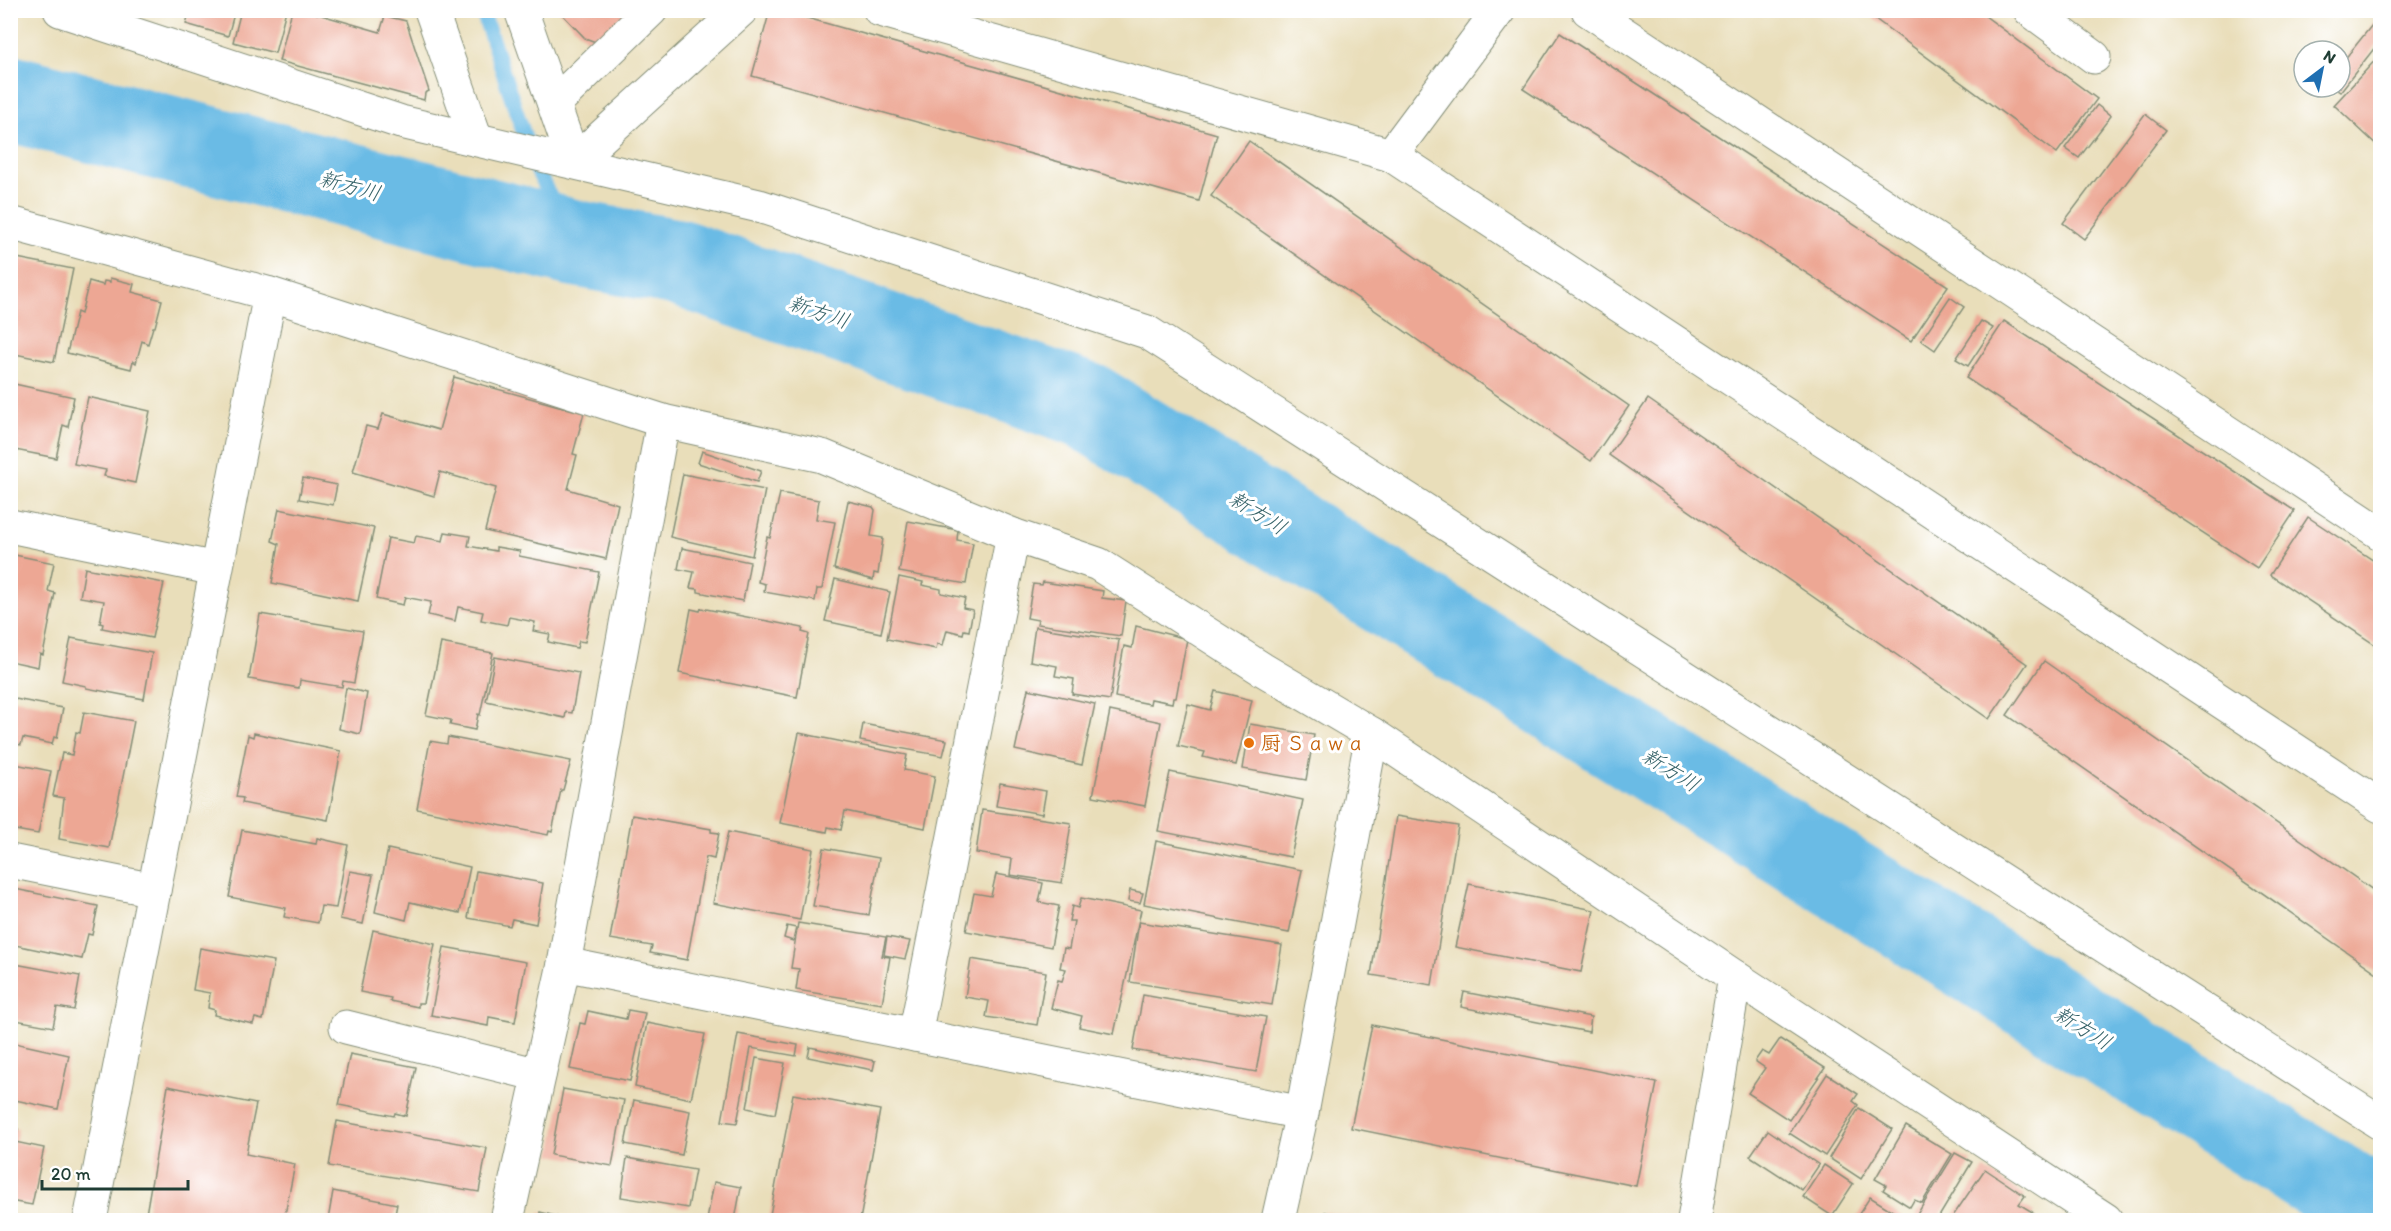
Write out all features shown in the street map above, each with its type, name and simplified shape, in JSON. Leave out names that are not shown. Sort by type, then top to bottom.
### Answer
[{"type":"street","points":[[60,10],[401,122],[759,206],[1147,332],[2380,1123]]},
{"type":"street","points":[[431,10],[476,139]]},
{"type":"street","points":[[521,10],[574,162]]},
{"type":"street","points":[[554,104],[651,10]]},
{"type":"street","points":[[574,162],[741,10]]},
{"type":"street","points":[[880,10],[1391,155],[2380,806]]},
{"type":"street","points":[[1391,155],[1499,10]]},
{"type":"street","points":[[1588,10],[2380,534]]},
{"type":"street","points":[[2030,10],[2094,57]]},
{"type":"street","points":[[10,223],[270,294],[663,420],[822,456],[1013,535],[1098,564],[1262,669],[1372,734],[2106,1221]]},
{"type":"street","points":[[90,1221],[270,294]]},
{"type":"street","points":[[507,1221],[564,964],[663,420]]},
{"type":"street","points":[[10,526],[216,569]]},
{"type":"street","points":[[915,1035],[1013,535]]},
{"type":"street","points":[[1278,1221],[1302,1113],[1372,734]]},
{"type":"street","points":[[10,861],[154,890]]},
{"type":"street","points":[[564,964],[1302,1113]]},
{"type":"street","points":[[1694,1221],[1735,977]]},
{"type":"street","points":[[346,1027],[539,1075]]},
{"type":"building","points":[[190,10],[235,10],[228,36],[186,24]]},
{"type":"building","points":[[241,10],[286,10],[275,53],[233,42]]},
{"type":"building","points":[[292,10],[304,10],[380,32],[385,16],[406,21],[429,91],[425,93],[424,100],[279,61]]},
{"type":"building","points":[[558,10],[635,10],[601,44],[585,38]]},
{"type":"building","points":[[770,10],[779,10],[1217,134],[1199,201],[752,76]]},
{"type":"building","points":[[1863,10],[1977,10],[2097,99],[2057,153]]},
{"type":"building","points":[[2376,20],[2380,23],[2380,41],[2352,77],[2352,50]]},
{"type":"building","points":[[1560,33],[1948,286],[1911,341],[1523,89]]},
{"type":"building","points":[[2379,56],[2380,148],[2334,105],[2340,99],[2352,99],[2352,85]]},
{"type":"building","points":[[2097,105],[2111,116],[2079,158],[2065,148]]},
{"type":"building","points":[[2145,114],[2166,130],[2084,239],[2063,223]]},
{"type":"building","points":[[1249,141],[1629,406],[1591,461],[1211,196]]},
{"type":"building","points":[[12,257],[73,269],[54,362],[10,353]]},
{"type":"building","points":[[110,278],[134,284],[132,292],[162,300],[148,344],[142,341],[136,363],[133,361],[131,369],[67,353],[77,312],[81,314],[89,281],[103,285],[104,281],[110,282]]},
{"type":"building","points":[[1950,297],[1964,307],[1935,350],[1921,340]]},
{"type":"building","points":[[1981,321],[1993,328],[1968,366],[1956,359]]},
{"type":"building","points":[[2004,321],[2295,511],[2257,568],[1966,378]]},
{"type":"building","points":[[454,377],[584,413],[573,454],[577,455],[568,489],[618,504],[606,559],[485,531],[496,488],[440,472],[434,496],[353,472],[366,426],[378,429],[383,414],[439,430]]},
{"type":"building","points":[[10,383],[74,397],[68,427],[63,425],[56,458],[10,449]]},
{"type":"building","points":[[88,397],[150,411],[135,483],[104,476],[106,470],[74,464]]},
{"type":"building","points":[[1648,399],[2027,664],[1989,719],[1609,455]]},
{"type":"building","points":[[702,451],[761,471],[757,482],[698,463]]},
{"type":"building","points":[[683,474],[765,490],[752,556],[670,537]]},
{"type":"building","points":[[303,478],[337,485],[333,505],[299,499]]},
{"type":"building","points":[[780,493],[819,500],[816,519],[835,522],[822,589],[817,589],[815,601],[764,592],[765,584],[758,582],[767,537],[770,538]]},
{"type":"building","points":[[848,501],[873,507],[875,510],[871,536],[883,538],[878,574],[874,573],[873,580],[834,569]]},
{"type":"building","points":[[279,509],[374,528],[358,601],[272,583],[279,544],[272,541]]},
{"type":"building","points":[[2308,517],[2380,565],[2380,648],[2270,575]]},
{"type":"building","points":[[908,521],[958,530],[957,540],[973,543],[966,584],[899,572]]},
{"type":"building","points":[[445,532],[470,536],[468,546],[496,551],[496,547],[520,551],[519,556],[599,572],[585,642],[579,641],[577,648],[548,642],[550,634],[533,631],[535,622],[509,617],[507,625],[481,620],[483,612],[458,607],[455,621],[428,615],[431,602],[405,597],[403,605],[376,599],[388,538],[414,543],[416,536],[443,541]]},
{"type":"building","points":[[682,548],[750,562],[743,601],[698,592],[698,589],[690,588],[694,572],[678,569]]},
{"type":"building","points":[[10,554],[54,563],[48,591],[55,593],[43,655],[40,654],[38,667],[10,661]]},
{"type":"building","points":[[85,568],[164,583],[152,638],[102,628],[103,624],[100,623],[104,601],[80,597]]},
{"type":"building","points":[[899,577],[923,582],[922,585],[941,589],[941,593],[965,598],[963,608],[973,610],[969,631],[964,630],[963,634],[947,630],[943,645],[937,644],[936,649],[887,639]]},
{"type":"building","points":[[835,579],[890,592],[881,633],[825,621]]},
{"type":"building","points":[[1043,582],[1103,591],[1102,598],[1126,601],[1121,636],[1037,624],[1038,620],[1027,618],[1033,584],[1042,585]]},
{"type":"building","points":[[701,608],[803,628],[802,632],[809,634],[797,697],[679,673],[691,609],[700,611]]},
{"type":"building","points":[[260,614],[363,631],[354,683],[343,681],[342,687],[300,680],[299,688],[249,679]]},
{"type":"building","points":[[1136,626],[1187,639],[1176,698],[1173,698],[1172,703],[1151,699],[1150,704],[1115,697],[1124,646],[1132,648]]},
{"type":"building","points":[[1035,627],[1119,640],[1110,700],[1072,694],[1074,679],[1055,676],[1057,666],[1030,661]]},
{"type":"building","points":[[71,638],[152,653],[144,699],[62,681]]},
{"type":"building","points":[[441,643],[493,653],[475,730],[450,725],[451,720],[426,715]]},
{"type":"building","points":[[495,657],[579,673],[572,713],[566,712],[565,718],[486,701]]},
{"type":"building","points":[[2044,661],[2380,895],[2380,975],[2007,715]]},
{"type":"building","points":[[346,688],[367,693],[360,734],[339,729]]},
{"type":"building","points":[[1028,689],[1095,704],[1082,765],[1015,750]]},
{"type":"building","points":[[1215,691],[1252,700],[1236,765],[1203,757],[1205,752],[1178,746],[1188,704],[1210,710]]},
{"type":"building","points":[[10,698],[63,708],[57,738],[54,737],[52,744],[23,738],[21,745],[10,743]]},
{"type":"building","points":[[1110,711],[1161,722],[1145,806],[1093,796]]},
{"type":"building","points":[[84,712],[134,721],[109,848],[59,839],[64,798],[53,796],[62,753],[72,755],[76,732],[80,733]]},
{"type":"building","points":[[863,724],[947,740],[943,756],[860,741]]},
{"type":"building","points":[[1250,724],[1314,735],[1306,780],[1243,769]]},
{"type":"building","points":[[254,733],[341,751],[328,820],[242,803],[243,798],[236,797],[248,735],[253,737]]},
{"type":"building","points":[[799,733],[907,755],[904,770],[935,776],[925,828],[845,811],[841,830],[828,827],[827,832],[780,823]]},
{"type":"building","points":[[448,737],[571,761],[563,790],[561,790],[552,832],[549,831],[548,835],[417,809],[430,741],[447,744]]},
{"type":"building","points":[[10,763],[51,771],[38,834],[10,829]]},
{"type":"building","points":[[1170,772],[1303,800],[1291,857],[1158,831]]},
{"type":"building","points":[[1000,783],[1046,791],[1042,814],[996,806]]},
{"type":"building","points":[[982,810],[1071,823],[1062,883],[1010,875],[1012,859],[976,853]]},
{"type":"building","points":[[632,815],[711,829],[711,832],[719,833],[714,859],[706,857],[687,960],[650,953],[652,946],[610,939]]},
{"type":"building","points":[[1396,816],[1458,826],[1432,985],[1371,975]]},
{"type":"building","points":[[242,830],[316,844],[317,838],[348,845],[336,908],[321,906],[318,923],[284,917],[286,908],[229,897]]},
{"type":"building","points":[[728,832],[813,849],[800,920],[713,903]]},
{"type":"building","points":[[1156,841],[1302,870],[1289,933],[1144,904]]},
{"type":"building","points":[[824,848],[879,858],[869,915],[813,906]]},
{"type":"building","points":[[388,849],[470,867],[460,913],[410,902],[406,920],[375,912]]},
{"type":"building","points":[[350,871],[373,875],[363,924],[340,919]]},
{"type":"building","points":[[476,871],[543,883],[536,924],[512,919],[510,926],[468,918]]},
{"type":"building","points":[[996,874],[1043,883],[1039,902],[1059,906],[1051,947],[966,931],[974,893],[991,896]]},
{"type":"building","points":[[1469,884],[1594,910],[1581,972],[1455,947]]},
{"type":"building","points":[[10,888],[98,906],[92,935],[88,934],[82,959],[10,944]]},
{"type":"building","points":[[1130,890],[1143,893],[1140,903],[1128,901]]},
{"type":"building","points":[[1081,898],[1141,910],[1114,1034],[1079,1027],[1082,1016],[1051,1008],[1058,980],[1062,981],[1066,969],[1060,968],[1064,948],[1069,949],[1074,921],[1069,921],[1072,906],[1078,908]]},
{"type":"building","points":[[1139,922],[1282,945],[1272,1005],[1130,982]]},
{"type":"building","points":[[798,923],[886,937],[882,956],[890,957],[882,1004],[796,990],[799,969],[791,968]]},
{"type":"building","points":[[787,926],[796,928],[793,941],[784,938]]},
{"type":"building","points":[[373,930],[435,944],[423,1003],[418,1003],[418,1007],[390,1001],[391,998],[360,992]]},
{"type":"building","points":[[887,937],[910,941],[905,959],[884,955]]},
{"type":"building","points":[[444,947],[526,962],[515,1022],[489,1017],[488,1026],[431,1015]]},
{"type":"building","points":[[200,948],[274,961],[263,1020],[255,1018],[253,1024],[214,1015],[215,1010],[208,1008],[210,993],[193,990]]},
{"type":"building","points":[[971,959],[1046,972],[1037,1025],[986,1017],[989,1001],[965,997]]},
{"type":"building","points":[[10,963],[80,976],[74,1010],[57,1007],[53,1027],[10,1019]]},
{"type":"building","points":[[1464,992],[1591,1017],[1589,1032],[1461,1007]]},
{"type":"building","points":[[1143,995],[1266,1017],[1256,1072],[1133,1050]]},
{"type":"building","points":[[628,1010],[645,1013],[630,1081],[570,1069],[580,1023],[585,1024],[588,1011],[626,1019]]},
{"type":"building","points":[[647,1023],[705,1034],[691,1099],[635,1087]]},
{"type":"building","points":[[1372,1025],[1657,1083],[1636,1186],[1351,1128]]},
{"type":"building","points":[[738,1034],[798,1045],[796,1056],[751,1048],[737,1123],[722,1121]]},
{"type":"building","points":[[1780,1039],[1825,1068],[1789,1120],[1748,1093],[1765,1068],[1755,1061],[1762,1051],[1769,1055]]},
{"type":"building","points":[[10,1042],[69,1055],[58,1109],[10,1099]]},
{"type":"building","points":[[810,1047],[875,1061],[873,1070],[808,1057]]},
{"type":"building","points":[[350,1054],[416,1067],[406,1116],[395,1113],[394,1116],[339,1105]]},
{"type":"building","points":[[756,1058],[785,1063],[775,1114],[747,1108]]},
{"type":"building","points":[[1827,1074],[1858,1094],[1853,1101],[1858,1105],[1825,1156],[1789,1133]]},
{"type":"building","points":[[168,1086],[256,1104],[246,1154],[295,1164],[284,1220],[145,1220]]},
{"type":"building","points":[[563,1089],[624,1100],[612,1166],[551,1155]]},
{"type":"building","points":[[793,1094],[880,1110],[860,1220],[769,1220]]},
{"type":"building","points":[[634,1100],[690,1111],[682,1155],[625,1144]]},
{"type":"building","points":[[1859,1108],[1892,1129],[1861,1179],[1829,1158]]},
{"type":"building","points":[[337,1121],[487,1148],[479,1192],[329,1166]]},
{"type":"building","points":[[1906,1126],[1952,1154],[1922,1203],[1914,1200],[1910,1207],[1883,1190],[1886,1185],[1875,1179]]},
{"type":"building","points":[[10,1128],[18,1129],[15,1142],[44,1148],[32,1205],[10,1201]]},
{"type":"building","points":[[1768,1130],[1819,1165],[1802,1190],[1750,1156]]},
{"type":"building","points":[[1955,1153],[1972,1162],[1937,1220],[1923,1220],[1916,1216]]},
{"type":"building","points":[[627,1158],[695,1170],[688,1208],[621,1197]]},
{"type":"building","points":[[1824,1165],[1853,1184],[1832,1216],[1803,1197]]},
{"type":"building","points":[[1985,1169],[2025,1196],[2019,1204],[2034,1213],[2029,1220],[1959,1220],[1953,1216]]},
{"type":"building","points":[[714,1182],[741,1187],[735,1220],[707,1220]]},
{"type":"building","points":[[333,1191],[397,1204],[394,1220],[328,1220]]},
{"type":"building","points":[[1870,1197],[1907,1220],[1855,1220]]},
{"type":"building","points":[[540,1212],[570,1220],[538,1220]]},
{"type":"building","points":[[1325,1212],[1361,1219],[1361,1220],[1324,1220]]},
{"type":"waterway","points":[[482,10],[534,164],[573,243]]},
{"type":"waterway","name":"新方川","points":[[10,98],[573,243],[677,262],[1089,407],[2380,1214]]},
{"type":"place","name":"厨 Ｓａｗａ","points":[[1249,743]]}]
